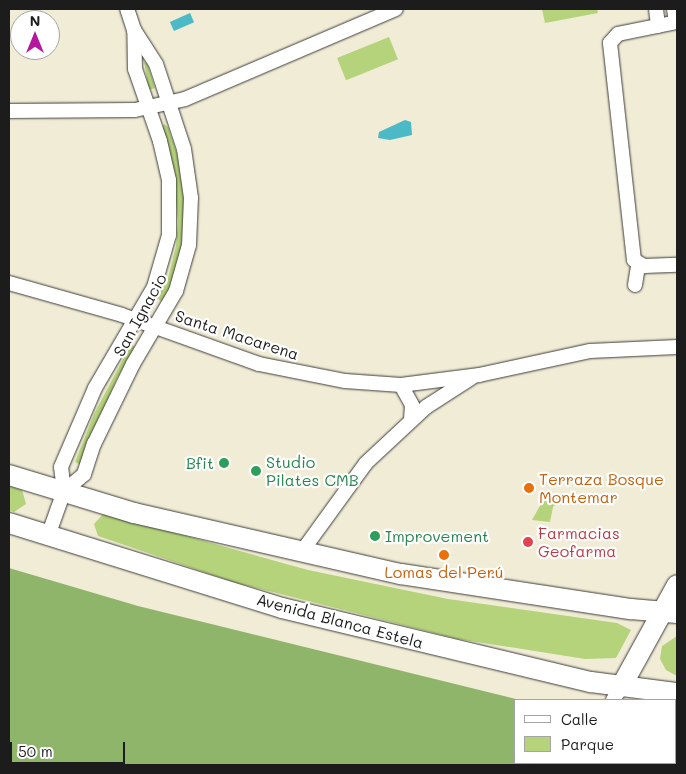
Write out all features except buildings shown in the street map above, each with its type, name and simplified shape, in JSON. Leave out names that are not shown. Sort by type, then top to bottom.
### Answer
[{"type":"main road","points":[[9,475],[134,513],[431,580],[670,612]]},
{"type":"main road","name":"Avenida Blanca Estela","points":[[9,523],[282,608],[617,694],[677,693]]},
{"type":"main road","points":[[617,694],[670,612],[677,585]]},
{"type":"street","name":"San Ignacio","points":[[64,491],[84,474],[108,413],[176,291],[191,221],[187,164],[156,64],[134,30],[127,9]]},
{"type":"street","points":[[9,110],[58,112],[147,107],[185,99],[396,9]]},
{"type":"street","points":[[656,9],[658,26]]},
{"type":"street","points":[[635,285],[638,265],[633,253],[610,43],[618,34],[658,26],[676,18]]},
{"type":"street","name":"San Ignacio","points":[[48,536],[64,491],[61,467],[95,388],[135,320],[161,270],[171,217],[166,160],[135,69],[134,30]]},
{"type":"street","points":[[638,265],[677,265]]},
{"type":"street","name":"Santa Macarena","points":[[9,283],[135,320],[286,371],[345,381],[401,384],[479,375],[590,351],[677,347]]},
{"type":"street","name":"Santa Macarena","points":[[303,550],[360,470],[411,420],[442,395],[479,375]]},
{"type":"street","points":[[401,384],[412,405],[411,420]]},
{"type":"green space","points":[[542,9],[597,9],[598,13],[545,23]]},
{"type":"green space","points":[[389,37],[398,59],[346,80],[337,58]]},
{"type":"green space","points":[[144,62],[147,63],[155,88],[149,90]]},
{"type":"green space","points":[[164,124],[168,127],[181,165],[186,194],[183,247],[174,281],[164,301],[160,301],[158,298],[168,278],[176,246],[178,222],[173,167],[162,127]]},
{"type":"green space","points":[[131,344],[135,347],[116,380],[81,465],[75,462],[94,414]]},
{"type":"green space","points":[[9,486],[22,490],[26,504],[14,512],[9,510]]},
{"type":"green space","points":[[545,497],[562,498],[553,507],[550,522],[532,520]]},
{"type":"green space","points":[[104,513],[308,570],[448,599],[617,623],[631,630],[616,658],[585,659],[458,639],[233,582],[98,536],[94,524]]},
{"type":"green space","points":[[9,568],[138,606],[516,699],[514,699],[514,764],[676,764],[676,757],[677,765],[9,765]]},
{"type":"green space","points":[[677,636],[677,676],[666,670],[660,659],[662,646]]},
{"type":"water","points":[[190,13],[194,22],[174,31],[170,22]]},
{"type":"water","points":[[405,120],[411,122],[412,135],[390,140],[378,138],[379,132]]},
{"type":"place","name":"Bfit","points":[[224,463]]},
{"type":"place","name":"Studio Pilates CMB","points":[[256,471]]},
{"type":"place","name":"Terraza Bosque Montemar","points":[[529,488]]},
{"type":"place","name":"Improvement","points":[[375,536]]},
{"type":"place","name":"Farmacias Geofarma","points":[[528,542]]},
{"type":"place","name":"Lomas del Perú","points":[[444,555]]}]
